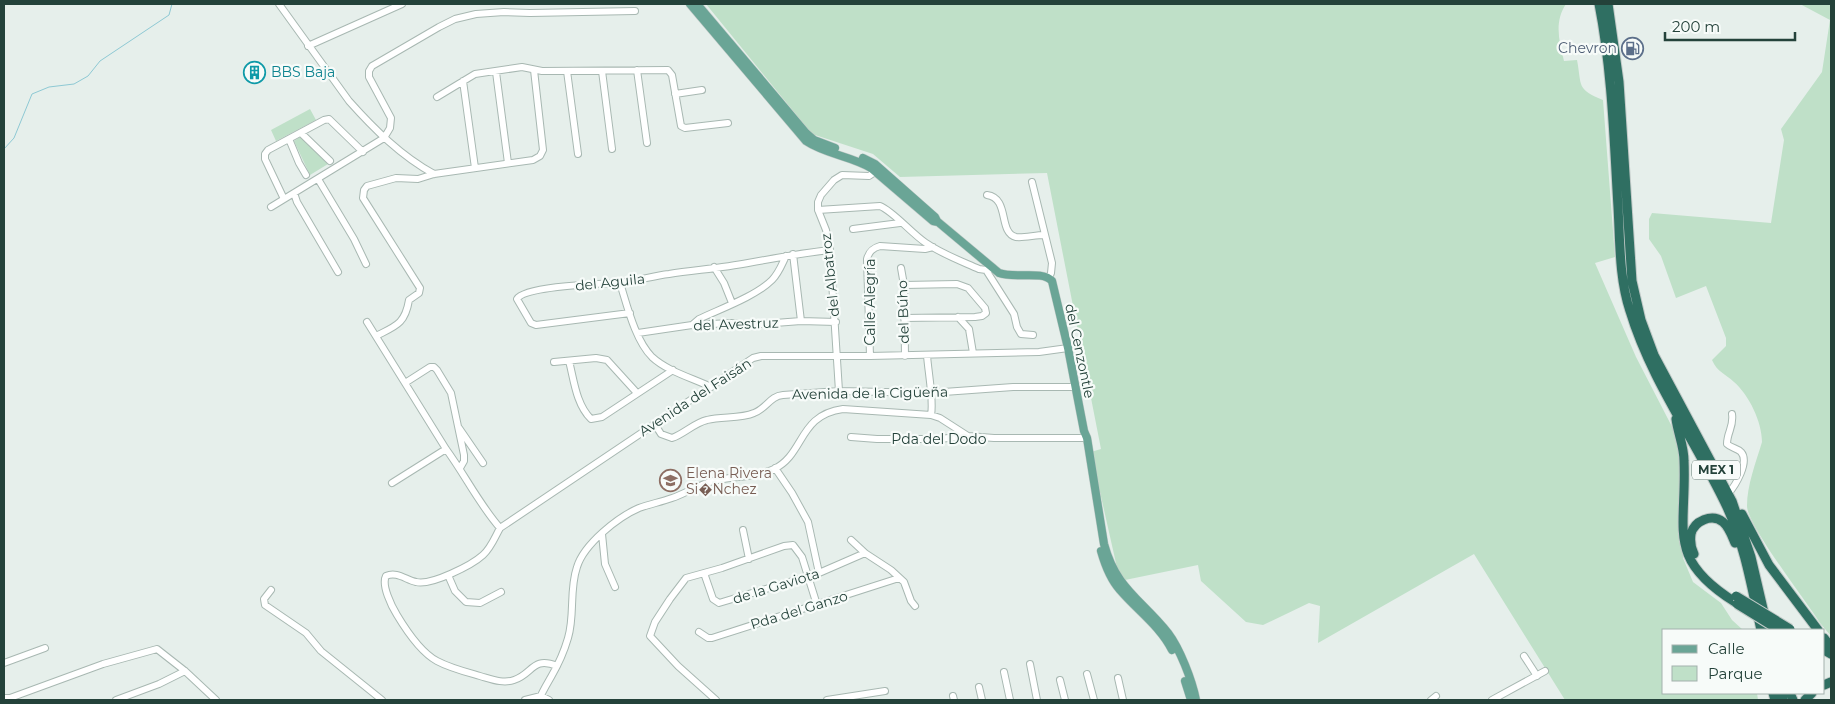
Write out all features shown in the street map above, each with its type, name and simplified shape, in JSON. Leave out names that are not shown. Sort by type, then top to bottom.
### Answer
[{"type":"highway","name":"MEX 1","points":[[1599,4],[1610,80],[1624,231],[1632,281],[1645,334],[1654,356],[1730,498],[1752,557],[1768,629]]},
{"type":"highway","name":"MEX 1","points":[[1608,4],[1620,90],[1624,231],[1623,278],[1629,310],[1643,348],[1675,412],[1728,509],[1749,576],[1761,629]]},
{"type":"highway","points":[[1675,412],[1684,447],[1682,525],[1686,548],[1694,566],[1710,585],[1789,629]]},
{"type":"highway","points":[[1730,498],[1742,513],[1769,565],[1817,629]]},
{"type":"highway","points":[[1749,576],[1729,530],[1722,521],[1711,518],[1698,523],[1691,535],[1691,544],[1696,559],[1712,579],[1735,599],[1778,629]]},
{"type":"main road","points":[[690,4],[806,141],[822,149],[861,162],[932,221],[938,222]]},
{"type":"main road","points":[[696,4],[810,137],[824,144],[865,158],[875,164],[935,217],[938,222],[989,269],[1012,276],[1041,275],[1049,278]]},
{"type":"main road","name":"del Cenzontle","points":[[1049,278],[1054,285],[1068,348],[1085,436],[1102,545]]},
{"type":"main road","points":[[1102,545],[1107,569],[1116,585],[1169,644],[1188,688],[1191,700]]},
{"type":"main road","points":[[1102,545],[1120,582],[1172,639],[1193,686],[1196,700]]},
{"type":"street","points":[[279,4],[349,101],[384,138],[415,164],[434,174]]},
{"type":"street","points":[[308,46],[402,4]]},
{"type":"street","points":[[530,4],[530,13]]},
{"type":"street","points":[[271,207],[384,138],[390,128],[390,118],[369,77],[369,71],[372,66],[455,19],[476,14],[504,12],[635,11]]},
{"type":"street","points":[[437,97],[475,74],[522,67],[534,70],[567,71],[668,70],[675,94],[680,123],[685,128],[728,123]]},
{"type":"street","points":[[376,336],[403,320],[407,314],[409,300],[419,293],[420,288],[363,198],[364,190],[367,186],[396,178],[418,179],[434,174],[533,160],[540,156],[543,150],[534,70]]},
{"type":"street","points":[[637,70],[648,143]]},
{"type":"street","points":[[567,71],[578,154]]},
{"type":"street","points":[[602,71],[612,149]]},
{"type":"street","points":[[496,72],[508,163]]},
{"type":"street","points":[[463,81],[475,168]]},
{"type":"street","points":[[675,94],[702,90]]},
{"type":"street","points":[[284,199],[275,184],[265,154],[268,150],[329,119],[363,152]]},
{"type":"street","points":[[301,133],[330,161]]},
{"type":"street","points":[[289,139],[306,175]]},
{"type":"street","points":[[875,172],[868,176],[842,175],[834,180],[821,195],[818,202],[818,210],[880,206],[886,209],[933,247],[979,269],[989,269],[1014,314],[1019,332],[1021,334],[1033,335]]},
{"type":"street","points":[[318,179],[366,264]]},
{"type":"street","points":[[1032,182],[1052,263],[1049,278]]},
{"type":"street","points":[[294,193],[338,272]]},
{"type":"street","points":[[987,195],[994,196],[999,200],[1007,228],[1011,234],[1016,237],[1044,235]]},
{"type":"street","name":"del Albatroz","points":[[818,210],[826,230],[830,250],[840,391]]},
{"type":"street","points":[[854,229],[900,222]]},
{"type":"street","name":"Calle Alegría","points":[[870,356],[867,258],[869,252],[880,246],[933,247]]},
{"type":"street","name":"del Aguila","points":[[630,312],[536,325],[531,323],[517,299],[519,295],[530,291],[589,284],[620,283],[714,267],[747,264],[793,254],[830,250]]},
{"type":"street","points":[[321,254],[331,260]]},
{"type":"street","points":[[793,254],[801,321]]},
{"type":"street","points":[[692,325],[699,318],[762,288],[773,279],[786,256]]},
{"type":"street","points":[[714,267],[721,277],[732,303]]},
{"type":"street","name":"del Búho","points":[[902,268],[905,356]]},
{"type":"street","points":[[620,283],[638,333],[653,358],[673,370],[711,387]]},
{"type":"street","points":[[904,285],[956,284],[968,288],[985,308],[986,313],[982,316],[904,318]]},
{"type":"street","points":[[958,317],[968,329],[973,353]]},
{"type":"street","name":"del Avestruz","points":[[638,333],[692,325],[747,325],[801,321],[836,322]]},
{"type":"street","points":[[367,322],[446,449],[491,518],[500,528],[487,551],[482,556],[448,575],[427,583],[416,583],[394,574],[386,576],[384,579],[385,585],[395,611],[414,640],[436,660],[454,668],[502,681],[516,680],[541,662],[548,662],[557,666]]},
{"type":"street","name":"Avenida del Faisán","points":[[500,528],[654,423],[746,363],[761,356],[905,356],[1039,352],[1068,348]]},
{"type":"street","points":[[927,355],[933,406],[930,415]]},
{"type":"street","points":[[554,362],[596,358],[606,360],[637,393]]},
{"type":"street","points":[[569,361],[578,398],[586,414],[591,419],[602,417],[673,370]]},
{"type":"street","points":[[405,383],[430,367],[434,367],[451,393],[464,455],[460,468]]},
{"type":"street","name":"Avenida de la Cigüeña","points":[[654,423],[661,434],[672,438],[708,420],[756,413],[777,395],[840,391],[930,393],[1013,387],[1075,387]]},
{"type":"street","points":[[539,699],[557,666],[570,632],[574,579],[576,567],[581,556],[590,544],[638,508],[673,498],[708,482],[757,474],[775,468],[788,458],[811,424],[827,413],[843,410],[930,415],[940,418],[968,436]]},
{"type":"street","points":[[1730,498],[1741,473],[1744,457],[1742,453],[1727,444],[1726,440],[1733,422],[1732,414]]},
{"type":"street","points":[[457,425],[483,463]]},
{"type":"street","name":"Pda del Dodo","points":[[851,437],[939,439],[968,436],[994,438],[1085,436]]},
{"type":"street","points":[[392,483],[446,449]]},
{"type":"street","points":[[775,468],[808,522],[819,573]]},
{"type":"street","points":[[743,530],[749,558]]},
{"type":"street","points":[[602,534],[605,564],[615,587]]},
{"type":"street","points":[[851,540],[864,553],[900,578],[906,585],[911,601],[915,606]]},
{"type":"street","points":[[716,700],[678,666],[650,636],[655,622],[682,581],[784,546],[793,545],[802,557],[817,605]]},
{"type":"street","name":"de la Gaviota","points":[[704,573],[713,598],[719,603],[819,573],[864,553]]},
{"type":"street","points":[[448,575],[455,591],[466,602],[480,603],[501,592]]},
{"type":"street","name":"Pda del Ganzo","points":[[699,632],[708,638],[712,638],[900,578]]},
{"type":"street","points":[[271,590],[264,599],[265,605],[306,633],[321,651],[382,700]]},
{"type":"street","points":[[4,663],[44,648]]},
{"type":"street","points":[[4,691],[8,699],[103,664],[157,649],[185,671],[212,700]]},
{"type":"street","points":[[1524,656],[1537,676]]},
{"type":"street","points":[[1030,664],[1037,700]]},
{"type":"street","points":[[116,700],[159,684],[185,671]]},
{"type":"street","points":[[1492,700],[1545,671]]},
{"type":"street","points":[[1004,672],[1010,700]]},
{"type":"street","points":[[1087,674],[1094,700]]},
{"type":"street","points":[[1118,678],[1123,700]]},
{"type":"street","points":[[1060,680],[1065,700]]},
{"type":"street","points":[[979,687],[982,700]]},
{"type":"street","points":[[827,700],[884,691]]},
{"type":"street","points":[[526,700],[549,700]]},
{"type":"green space","points":[[706,4],[1566,4],[1562,11],[1559,25],[1559,39],[1564,61],[1577,60],[1582,86],[1588,93],[1603,100],[1615,257],[1595,263],[1636,357],[1683,448],[1685,540],[1683,558],[1693,582],[1721,603],[1732,620],[1742,629],[1662,629],[1662,694],[1757,694],[1758,700],[1565,700],[1474,554],[1318,643],[1320,606],[1309,603],[1263,625],[1246,622],[1201,581],[1198,565],[1120,581],[1091,452],[1101,449],[1047,173],[900,177],[873,154],[812,134]]},
{"type":"green space","points":[[1800,4],[1831,4],[1831,636],[1779,564],[1750,516],[1747,506],[1748,490],[1762,442],[1760,426],[1754,409],[1740,387],[1719,370],[1712,360],[1726,346],[1726,338],[1706,286],[1676,298],[1661,256],[1649,239],[1649,219],[1652,213],[1771,223],[1784,140],[1781,129],[1822,72],[1830,20]]},
{"type":"green space","points":[[310,109],[316,120],[276,141],[271,130]]},
{"type":"green space","points":[[300,137],[328,164],[310,175],[294,141]]},
{"type":"waterway","points":[[4,149],[14,138],[32,94],[49,87],[74,84],[88,76],[100,61],[169,15],[172,4]]},
{"type":"place","name":"Chevron","points":[[1633,48]]},
{"type":"place","name":"BBS Baja","points":[[255,72]]},
{"type":"place","name":"Elena Rivera Si�Nchez","points":[[670,481]]}]
